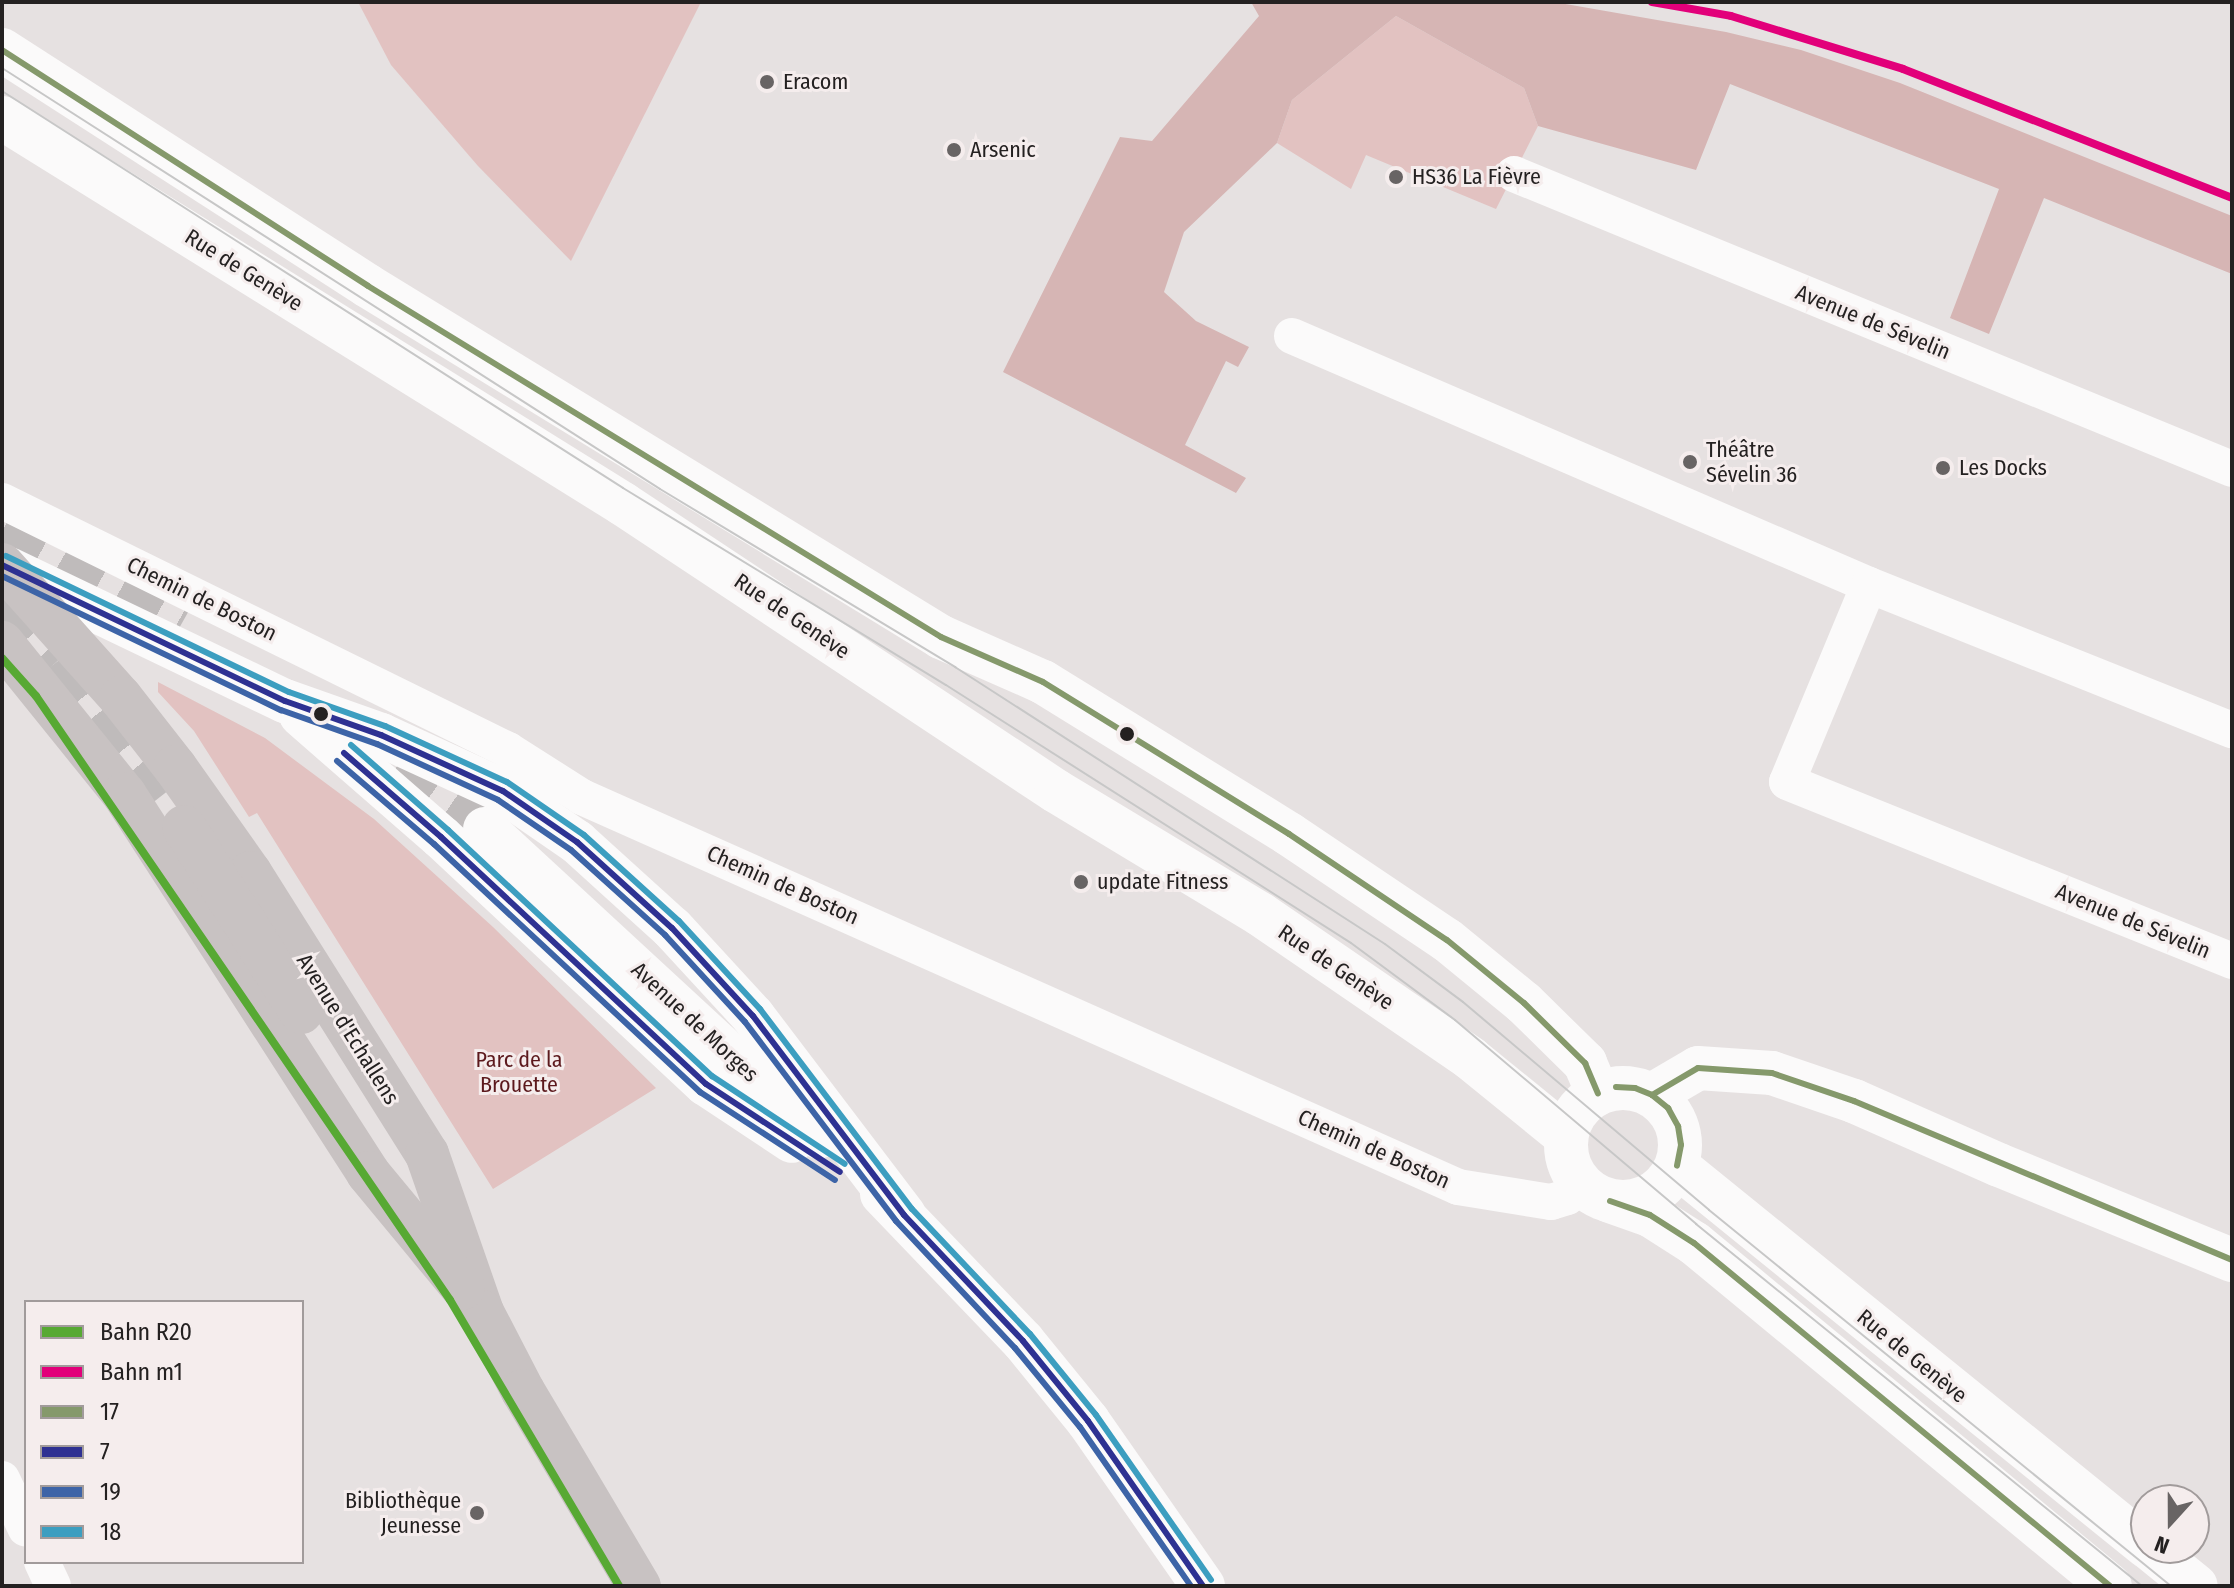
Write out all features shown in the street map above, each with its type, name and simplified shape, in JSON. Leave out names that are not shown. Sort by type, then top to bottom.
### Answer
[{"type":"main road","name":"Avenue d'Echallens","points":[[6,567],[121,698],[154,785],[368,1173],[482,1312]]},
{"type":"main road","name":"Avenue d'Echallens","points":[[2,643],[250,873],[427,1154],[482,1312],[523,1391],[639,1586]]},
{"type":"street","points":[[2,50],[368,286],[941,637],[1043,682],[1289,834],[1447,940],[1524,1003],[1585,1063],[1598,1093]]},
{"type":"street","name":"Rue de Genève","points":[[2,118],[623,504],[1043,782],[1260,914],[1470,1058],[1566,1136]]},
{"type":"street","name":"Avenue de Sévelin","points":[[1514,174],[2232,469]]},
{"type":"street","points":[[1292,336],[1869,585],[2232,730]]},
{"type":"street","name":"Chemin de Boston","points":[[2,501],[508,750],[582,797],[1458,1187],[1551,1202],[1594,1191]]},
{"type":"street","name":"Avenue de Morges","points":[[6,567],[285,701],[381,735],[494,810],[577,842],[672,928],[753,1016],[904,1215],[1023,1341],[1088,1421],[1203,1586]]},
{"type":"street","name":"Avenue de Sévelin","points":[[1869,585],[1787,782],[2232,961]]},
{"type":"street","name":"Avenue de Morges","points":[[285,701],[441,837],[706,1084],[904,1215]]},
{"type":"street","points":[[441,837],[447,823],[469,798],[494,810]]},
{"type":"street","points":[[1652,1095],[1698,1068],[1772,1073],[1854,1101],[2232,1260]]},
{"type":"street","points":[[1594,1191],[1627,1202],[1650,1195],[1669,1180],[1677,1166],[1681,1145],[1678,1126],[1668,1108],[1652,1095],[1635,1088],[1616,1087],[1598,1093],[1583,1103],[1572,1118],[1566,1136],[1566,1152],[1594,1191],[1650,1215],[1694,1243],[2110,1586]]},
{"type":"street","name":"Rue de Genève","points":[[1677,1166],[2130,1532]]},
{"type":"street","points":[[2,1479],[24,1525]]},
{"type":"street","points":[[43,1564],[53,1586]]},
{"type":"street","name":"Rue de Genève","points":[[2169,1564],[2196,1586]]},
{"type":"green space","points":[[358,2],[701,2],[571,261],[478,166],[391,65]]},
{"type":"green space","points":[[1396,16],[1524,88],[1538,126],[1496,209],[1366,155],[1351,189],[1277,143],[1292,100]]},
{"type":"green space","name":"Parc de la Brouette","points":[[158,682],[265,738],[374,819],[493,927],[656,1088],[493,1189],[257,813],[249,817],[194,731],[158,692]]},
{"type":"shaded area","points":[[1251,2],[1554,2],[1726,32],[1801,50],[1900,83],[2232,216],[2232,274],[2044,198],[1989,334],[1950,318],[1999,189],[1730,84],[1696,170],[1538,126],[1524,88],[1396,16],[1292,100],[1277,143],[1184,232],[1164,292],[1196,321],[1249,347],[1238,367],[1226,361],[1185,445],[1246,478],[1236,493],[1003,372],[1120,137],[1152,141],[1259,16]]},
{"type":"tunnel","points":[[2,531],[178,630]]},
{"type":"tunnel","points":[[2,602],[58,661],[163,795]]},
{"type":"tunnel","points":[[342,730],[485,829]]},
{"type":"tram line","points":[[2,68],[660,489],[955,667],[1385,944],[1463,1002],[1709,1210],[2171,1586]]},
{"type":"tram line","points":[[2,91],[623,488],[946,685],[1351,943],[1455,1020],[1696,1224],[2142,1586]]},
{"type":"rail line","name":"m1","points":[[1652,2],[1731,16],[1903,69],[2232,198]]},
{"type":"rail line","name":"R20","points":[[2,658],[36,696],[450,1300],[619,1586]]},
{"type":"transit line","name":"17","points":[[2,50],[368,286],[941,637],[1043,682],[1289,834],[1447,940],[1524,1003],[1585,1063],[1598,1093]]},
{"type":"transit line","name":"18","points":[[6,556],[289,692],[385,726],[507,782],[584,835],[679,921],[760,1009],[912,1209],[1030,1334],[1096,1415],[1211,1580]]},
{"type":"transit line","name":"7","points":[[2,565],[285,701],[381,735],[503,791],[577,842],[672,928],[753,1016],[904,1215],[1023,1341],[1088,1421],[1203,1586]]},
{"type":"transit line","name":"19","points":[[2,576],[281,710],[377,744],[498,800],[571,850],[665,935],[745,1022],[896,1221],[1015,1348],[1080,1427],[1191,1586]]},
{"type":"transit line","name":"18","points":[[351,745],[448,830],[712,1076],[845,1164]]},
{"type":"transit line","name":"7","points":[[344,753],[441,837],[706,1084],[840,1172]]},
{"type":"transit line","name":"19","points":[[337,761],[434,844],[700,1092],[835,1180]]},
{"type":"transit line","name":"17","points":[[1652,1095],[1698,1068],[1772,1073],[1854,1101],[2232,1260]]},
{"type":"transit line","name":"17","points":[[1616,1087],[1635,1088],[1652,1095],[1668,1108],[1678,1126],[1681,1145],[1677,1166]]},
{"type":"transit line","name":"17","points":[[1610,1201],[1650,1215],[1694,1243],[2110,1586]]},
{"type":"place","name":"Eracom","points":[[767,82]]},
{"type":"place","name":"Arsenic","points":[[954,150]]},
{"type":"place","name":"HS36 La Fièvre","points":[[1396,177]]},
{"type":"place","name":"Théâtre Sévelin 36","points":[[1690,462]]},
{"type":"place","name":"Les Docks","points":[[1943,468]]},
{"type":"place","name":"update Fitness","points":[[1081,882]]},
{"type":"place","name":"Bibliothèque Jeunesse","points":[[477,1513]]}]
